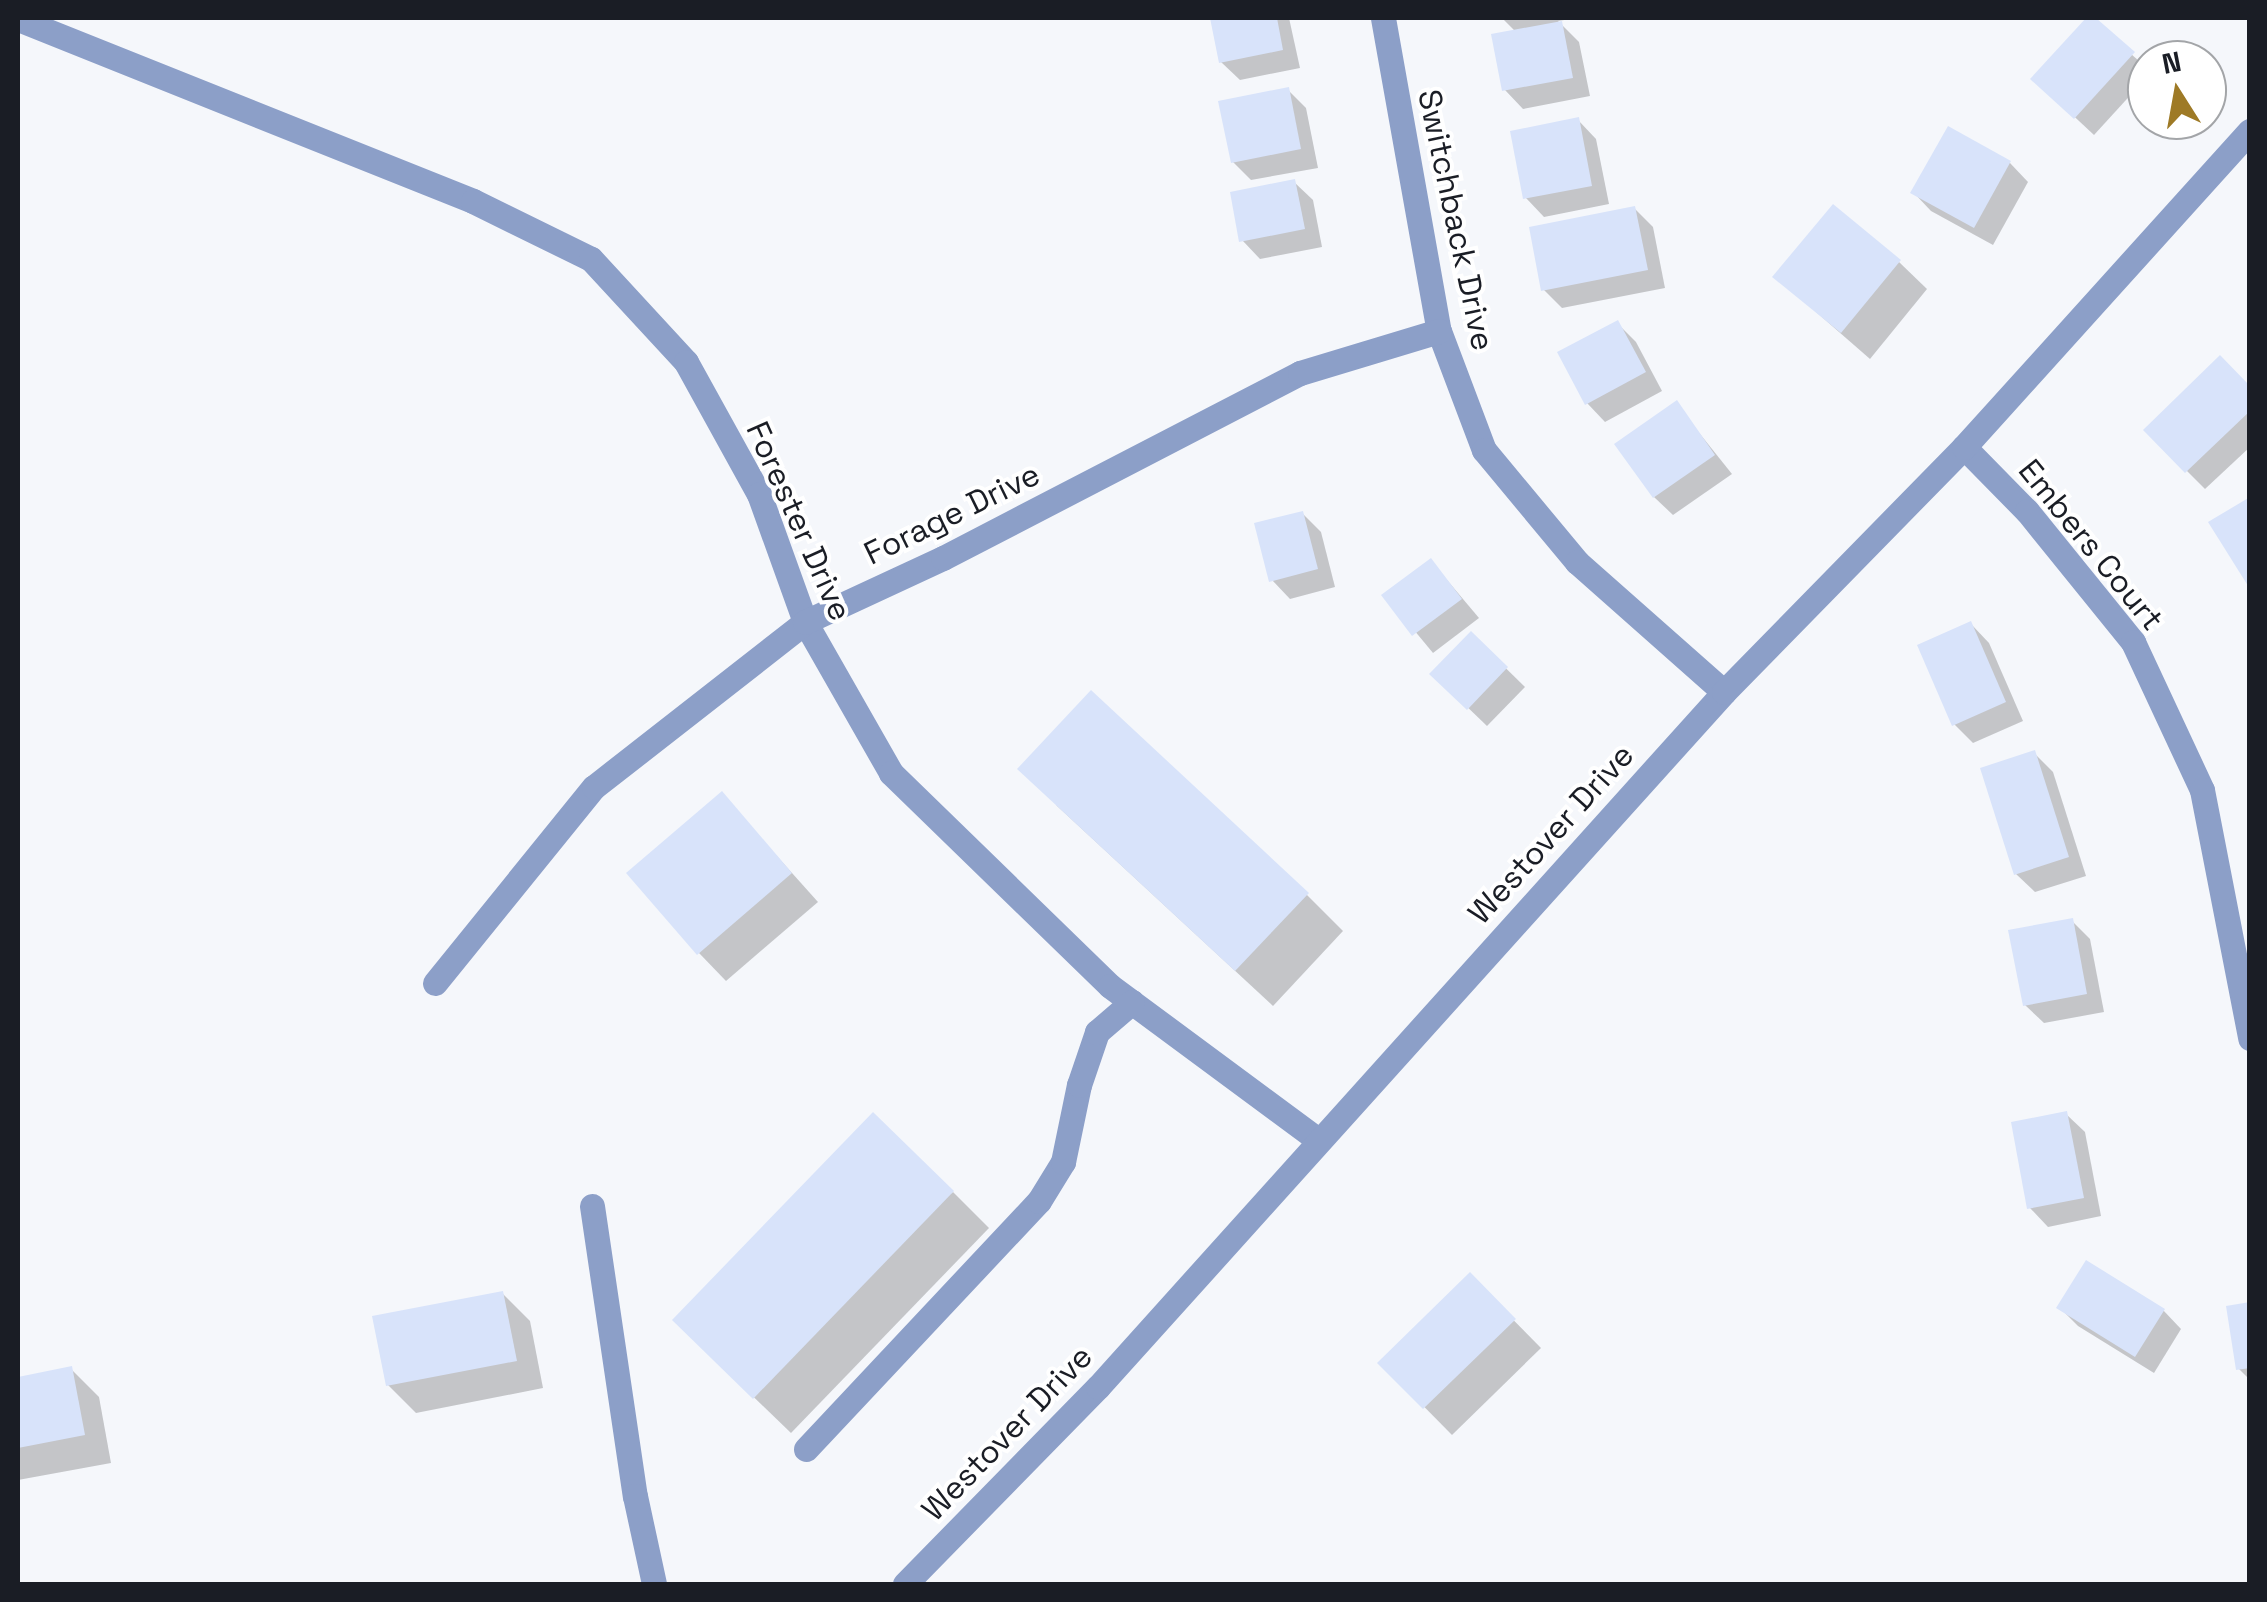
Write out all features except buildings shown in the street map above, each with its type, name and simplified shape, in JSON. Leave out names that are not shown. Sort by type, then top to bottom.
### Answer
[{"type":"street","name":"Switchback Drive","points":[[1383,18],[1439,331],[1484,450],[1577,562],[1724,692]]},
{"type":"street","name":"Forester Drive","points":[[18,20],[473,201],[591,259],[686,362],[758,494],[805,622],[891,773],[962,846],[1132,1002],[1318,1140]]},
{"type":"street","name":"Westover Drive","points":[[905,1584],[1098,1387],[1724,692],[1964,447],[2250,131]]},
{"type":"street","name":"Forage Drive","points":[[434,983],[594,787],[805,622],[943,558],[1300,373],[1439,331]]},
{"type":"street","name":"Embers Court","points":[[1964,447],[2027,511],[2133,642],[2202,790],[2250,1038]]},
{"type":"street","points":[[806,1449],[1039,1201],[1063,1162],[1080,1085],[1097,1032],[1132,1002]]},
{"type":"street","points":[[592,1206],[635,1496],[654,1584]]}]
